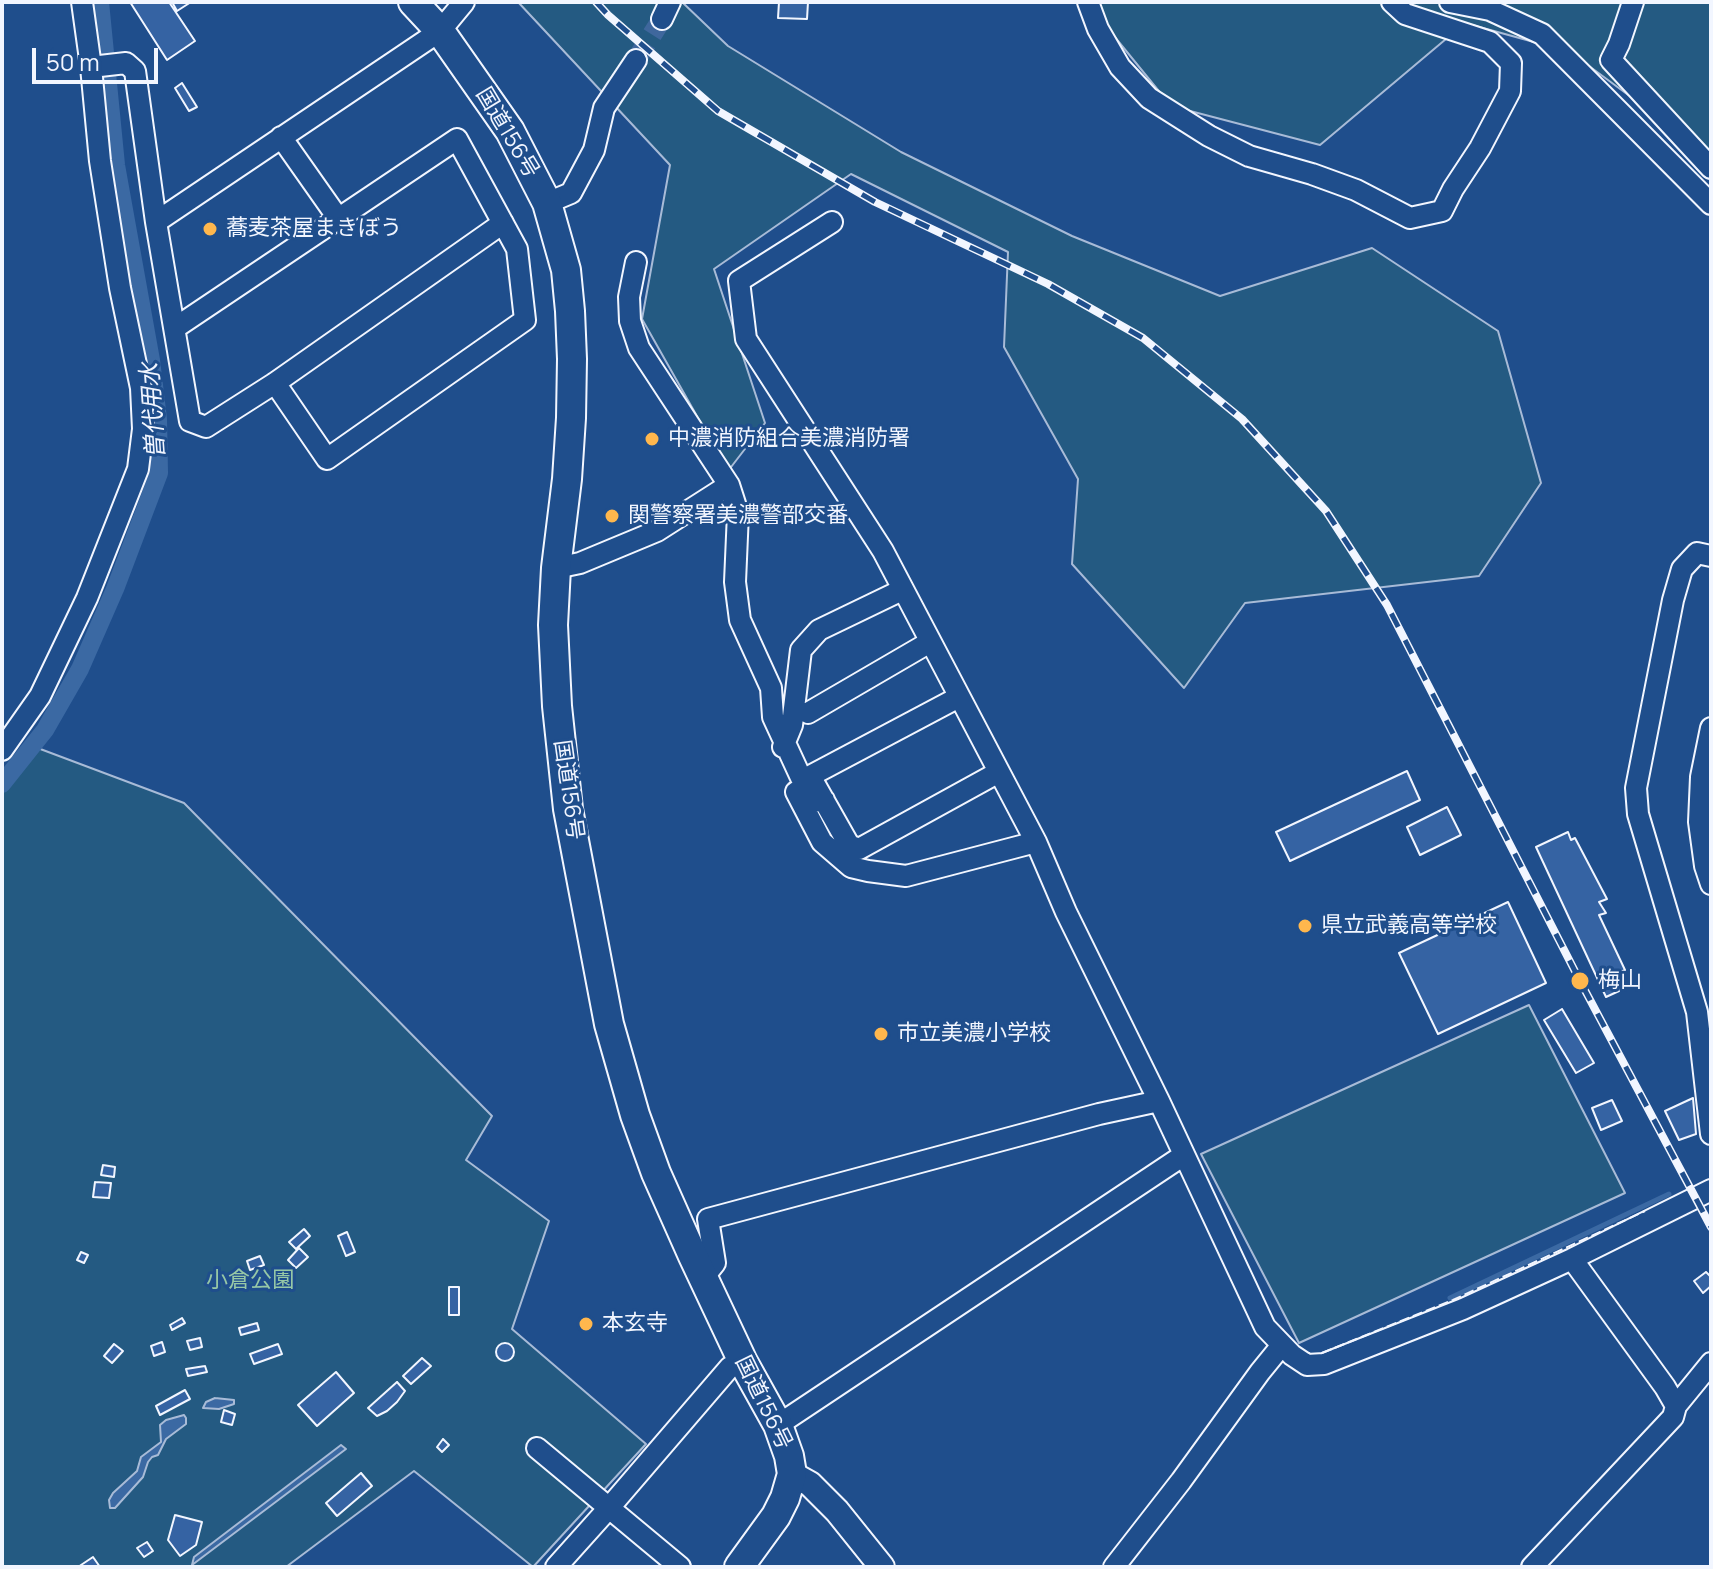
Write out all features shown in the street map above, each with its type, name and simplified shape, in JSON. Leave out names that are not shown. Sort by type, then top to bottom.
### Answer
[{"type":"highway","name":"国道156号","points":[[413,2],[440,31],[510,131],[547,203],[566,270],[572,359],[567,479],[556,568],[553,625],[568,809],[609,1024],[635,1115],[656,1173],[703,1278],[743,1362],[778,1425],[789,1456],[792,1474],[785,1498],[776,1516],[739,1567]]},
{"type":"main road","points":[[792,1474],[810,1484],[837,1511],[882,1567]]},
{"type":"street","points":[[2,750],[40,696],[87,598],[138,469],[143,429],[141,388],[104,189],[82,2]]},
{"type":"street","points":[[156,222],[440,31],[464,2]]},
{"type":"street","points":[[1088,2],[1098,29],[1120,67],[1149,98],[1209,136],[1249,156],[1356,190],[1410,218],[1442,211],[1510,91],[1511,63],[1490,42],[1405,14],[1392,2]]},
{"type":"street","points":[[1450,2],[1490,10],[1542,34],[1711,204]]},
{"type":"street","points":[[1633,2],[1611,60],[1711,168]]},
{"type":"street","points":[[547,203],[571,193],[594,150],[604,108],[636,60]]},
{"type":"street","points":[[92,67],[126,63],[135,71],[156,222],[190,421],[206,427],[275,383],[503,223]]},
{"type":"street","points":[[281,137],[338,218]]},
{"type":"street","points":[[175,328],[457,139],[517,249],[525,320],[327,459],[275,383]]},
{"type":"street","points":[[832,222],[739,281],[746,339],[883,551],[1036,842],[1066,912],[1265,1327],[1307,1365],[1324,1364],[1463,1309],[1711,1190]]},
{"type":"street","points":[[636,262],[629,297],[630,321],[639,348],[729,485],[738,513],[735,582],[740,620],[771,688],[773,717],[813,802],[824,800]]},
{"type":"street","points":[[556,568],[580,563],[657,531],[729,485]]},
{"type":"street","points":[[1711,556],[1697,553],[1682,569],[1673,600],[1636,788],[1638,814],[1697,1012],[1711,1134]]},
{"type":"street","points":[[902,590],[819,630],[801,650],[792,725],[783,750],[797,794],[822,842],[851,867],[906,876],[1036,842]]},
{"type":"street","points":[[808,713],[930,642]]},
{"type":"street","points":[[959,697],[810,776],[849,845],[859,849],[999,772]]},
{"type":"street","points":[[1711,728],[1701,777],[1699,822],[1705,866],[1711,884]]},
{"type":"street","points":[[703,1278],[715,1263],[708,1219],[1099,1114],[1159,1101]]},
{"type":"street","points":[[778,1425],[1184,1155]]},
{"type":"street","points":[[1572,1259],[1676,1406]]},
{"type":"street","points":[[1114,1567],[1260,1372],[1287,1350]]},
{"type":"street","points":[[556,1567],[730,1367],[743,1362]]},
{"type":"street","points":[[1532,1567],[1673,1417],[1676,1406],[1711,1363]]},
{"type":"street","points":[[537,1448],[680,1567]]},
{"type":"green space","points":[[518,2],[682,2],[728,46],[901,152],[1072,236],[1220,296],[1372,248],[1498,331],[1541,483],[1479,576],[1245,603],[1184,688],[1072,564],[1078,479],[1004,347],[1008,252],[851,174],[714,269],[765,423],[728,471],[642,319],[670,165]]},
{"type":"green space","points":[[1096,2],[1711,2],[1711,156],[1570,52],[1465,23],[1320,145],[1171,106],[1105,25]]},
{"type":"green space","name":"小倉公園","points":[[27,744],[184,803],[492,1116],[466,1160],[549,1221],[512,1329],[646,1444],[533,1567],[414,1471],[286,1567],[2,1567],[2,776]]},
{"type":"green space","points":[[1529,1005],[1625,1193],[1299,1343],[1201,1154]]},
{"type":"shaded area","points":[[215,1398],[234,1400],[234,1404],[219,1409],[203,1408],[206,1402]]},
{"type":"shaded area","points":[[184,1415],[186,1424],[166,1439],[158,1455],[148,1462],[143,1477],[115,1508],[110,1508],[109,1500],[113,1493],[137,1471],[141,1457],[161,1442],[160,1425]]},
{"type":"shaded area","points":[[341,1445],[346,1449],[192,1565],[194,1557]]},
{"type":"building","points":[[130,2],[169,2],[195,41],[167,60]]},
{"type":"building","points":[[172,2],[191,2],[177,11]]},
{"type":"building","points":[[779,2],[808,2],[807,19],[778,18]]},
{"type":"building","points":[[182,83],[197,107],[189,111],[175,88]]},
{"type":"building","points":[[1407,771],[1420,800],[1290,861],[1276,832]]},
{"type":"building","points":[[1447,807],[1461,835],[1420,855],[1407,827]]},
{"type":"building","points":[[1568,832],[1571,840],[1575,838],[1607,899],[1599,902],[1606,913],[1599,915],[1625,970],[1617,974],[1619,991],[1606,997],[1536,847]]},
{"type":"building","points":[[1508,902],[1546,983],[1438,1034],[1399,953]]},
{"type":"building","points":[[1562,1009],[1594,1063],[1576,1073],[1544,1020]]},
{"type":"building","points":[[1693,1098],[1696,1134],[1679,1140],[1665,1111]]},
{"type":"building","points":[[1612,1100],[1622,1121],[1601,1130],[1592,1108]]},
{"type":"building","points":[[103,1165],[115,1167],[114,1177],[101,1175]]},
{"type":"building","points":[[95,1182],[111,1183],[109,1198],[93,1197]]},
{"type":"building","points":[[304,1229],[310,1236],[296,1249],[289,1242]]},
{"type":"building","points":[[347,1232],[355,1252],[346,1256],[338,1236]]},
{"type":"building","points":[[299,1248],[308,1257],[296,1268],[288,1260]]},
{"type":"building","points":[[81,1252],[88,1255],[84,1263],[77,1260]]},
{"type":"building","points":[[260,1256],[264,1265],[250,1270],[247,1261]]},
{"type":"building","points":[[1706,1272],[1711,1277],[1711,1286],[1703,1293],[1694,1281]]},
{"type":"building","points":[[449,1287],[459,1287],[459,1315],[449,1315]]},
{"type":"building","points":[[182,1318],[185,1323],[172,1330],[170,1325]]},
{"type":"building","points":[[257,1323],[259,1330],[241,1335],[239,1328]]},
{"type":"building","points":[[200,1338],[202,1347],[190,1350],[187,1341]]},
{"type":"building","points":[[162,1342],[165,1352],[154,1356],[151,1346]]},
{"type":"building","points":[[505,1343],[514,1352],[505,1361],[496,1352]]},
{"type":"building","points":[[114,1344],[123,1351],[112,1363],[104,1356]]},
{"type":"building","points":[[278,1344],[282,1354],[254,1364],[250,1354]]},
{"type":"building","points":[[422,1358],[431,1366],[411,1384],[403,1376]]},
{"type":"building","points":[[205,1366],[207,1372],[188,1376],[186,1369]]},
{"type":"building","points":[[336,1372],[354,1393],[317,1426],[298,1405]]},
{"type":"building","points":[[397,1382],[405,1391],[387,1411],[377,1416],[368,1408]]},
{"type":"building","points":[[185,1390],[190,1399],[160,1415],[156,1406]]},
{"type":"building","points":[[224,1410],[235,1414],[232,1425],[221,1422]]},
{"type":"building","points":[[443,1439],[449,1445],[442,1452],[437,1447]]},
{"type":"building","points":[[361,1473],[372,1486],[337,1516],[326,1503]]},
{"type":"building","points":[[175,1515],[202,1522],[196,1545],[180,1556],[168,1540]]},
{"type":"building","points":[[147,1542],[153,1551],[144,1557],[137,1548]]},
{"type":"building","points":[[93,1557],[100,1567],[78,1567]]},
{"type":"waterway","name":"曽代用水","points":[[2,784],[45,730],[80,669],[115,589],[159,473],[158,419],[151,360],[116,165],[100,2]]},
{"type":"waterway","points":[[1450,1298],[1669,1194]]},
{"type":"tunnel","points":[[636,60],[662,19]]},
{"type":"railway","points":[[596,2],[718,111],[875,202],[1048,284],[1143,338],[1242,419],[1326,511],[1387,605],[1580,981],[1711,1227]]},
{"type":"fence","points":[[1322,1353],[1453,1300],[1645,1211]]},
{"type":"place","name":"蕎麦茶屋まきぼう","points":[[210,229]]},
{"type":"place","name":"中濃消防組合美濃消防署","points":[[652,439]]},
{"type":"place","name":"関警察署美濃警部交番","points":[[612,516]]},
{"type":"place","name":"県立武義高等学校","points":[[1305,926]]},
{"type":"place","name":"梅山","points":[[1580,981]]},
{"type":"place","name":"市立美濃小学校","points":[[881,1034]]},
{"type":"place","name":"本玄寺","points":[[586,1324]]}]
